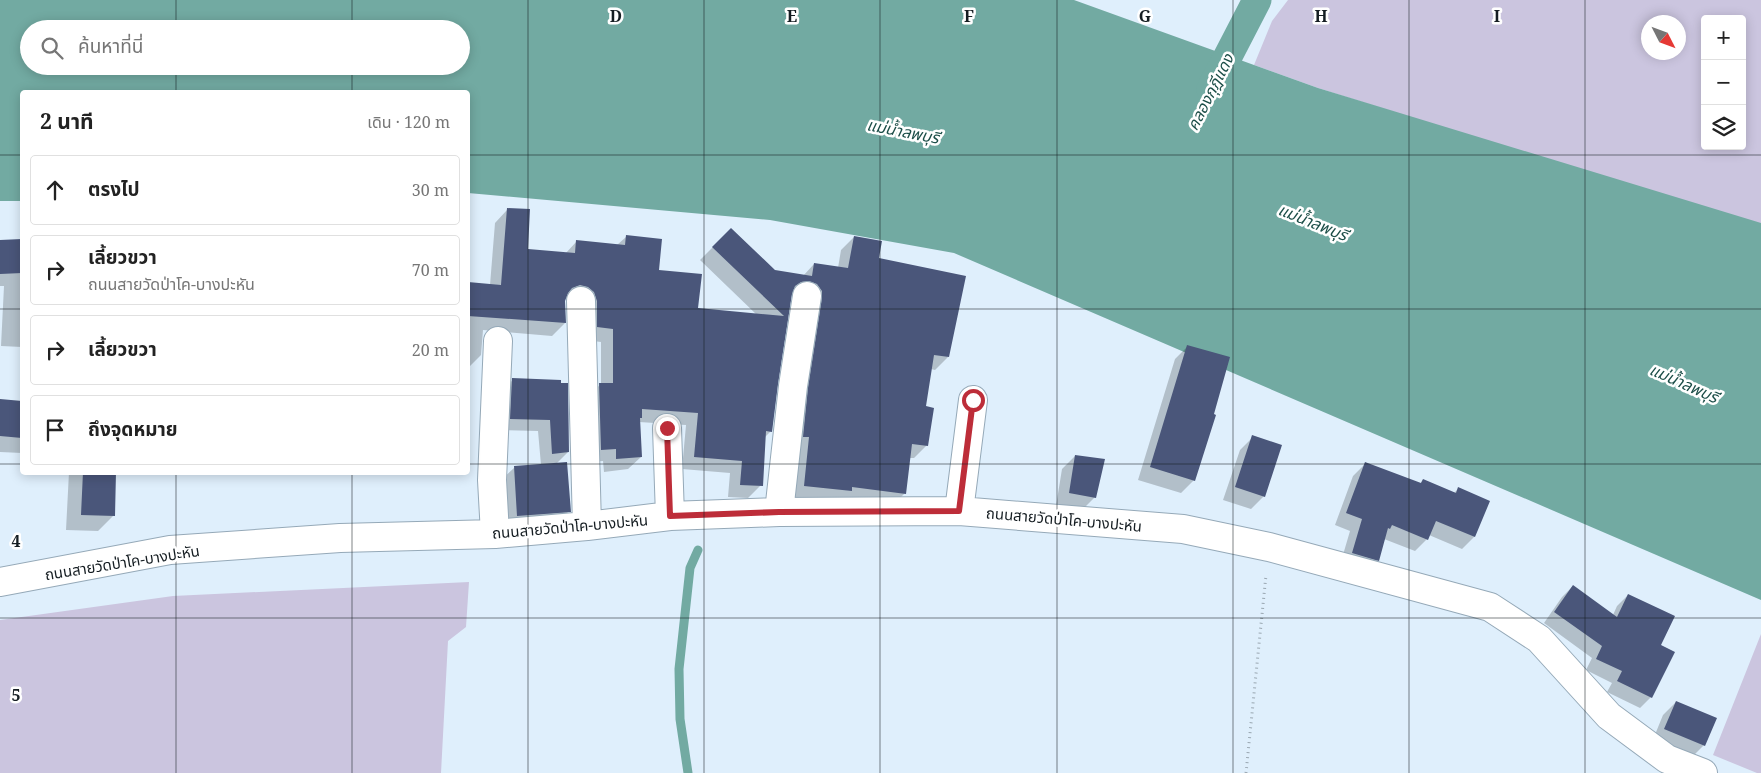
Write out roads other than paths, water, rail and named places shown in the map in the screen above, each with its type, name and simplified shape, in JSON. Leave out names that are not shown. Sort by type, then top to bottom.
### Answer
[{"type":"street","points":[[779,512],[793,386],[807,296]]},
{"type":"street","points":[[581,301],[587,526]]},
{"type":"street","points":[[495,534],[492,480],[498,342]]},
{"type":"street","points":[[959,511],[973,400]]},
{"type":"street","points":[[667,428],[670,516]]},
{"type":"street","name":"ถนนสายวัดป่าโค-บางปะหัน","points":[[0,582],[170,550],[340,538],[495,534],[670,516],[779,512],[959,511],[1183,529],[1269,547],[1490,608],[1539,639],[1609,716],[1667,759],[1703,773]]},
{"type":"water","name":"แม่น้ำลพบุรี","points":[[0,0],[1074,0],[1318,88],[1761,223],[1761,600],[954,253],[770,220],[470,193],[470,90],[20,90],[20,201],[0,201]]},
{"type":"waterway","name":"คลองกุฎีแดง","points":[[1211,89],[1257,0]]},
{"type":"waterway","points":[[688,773],[680,719],[679,669],[690,568],[698,550]]}]
